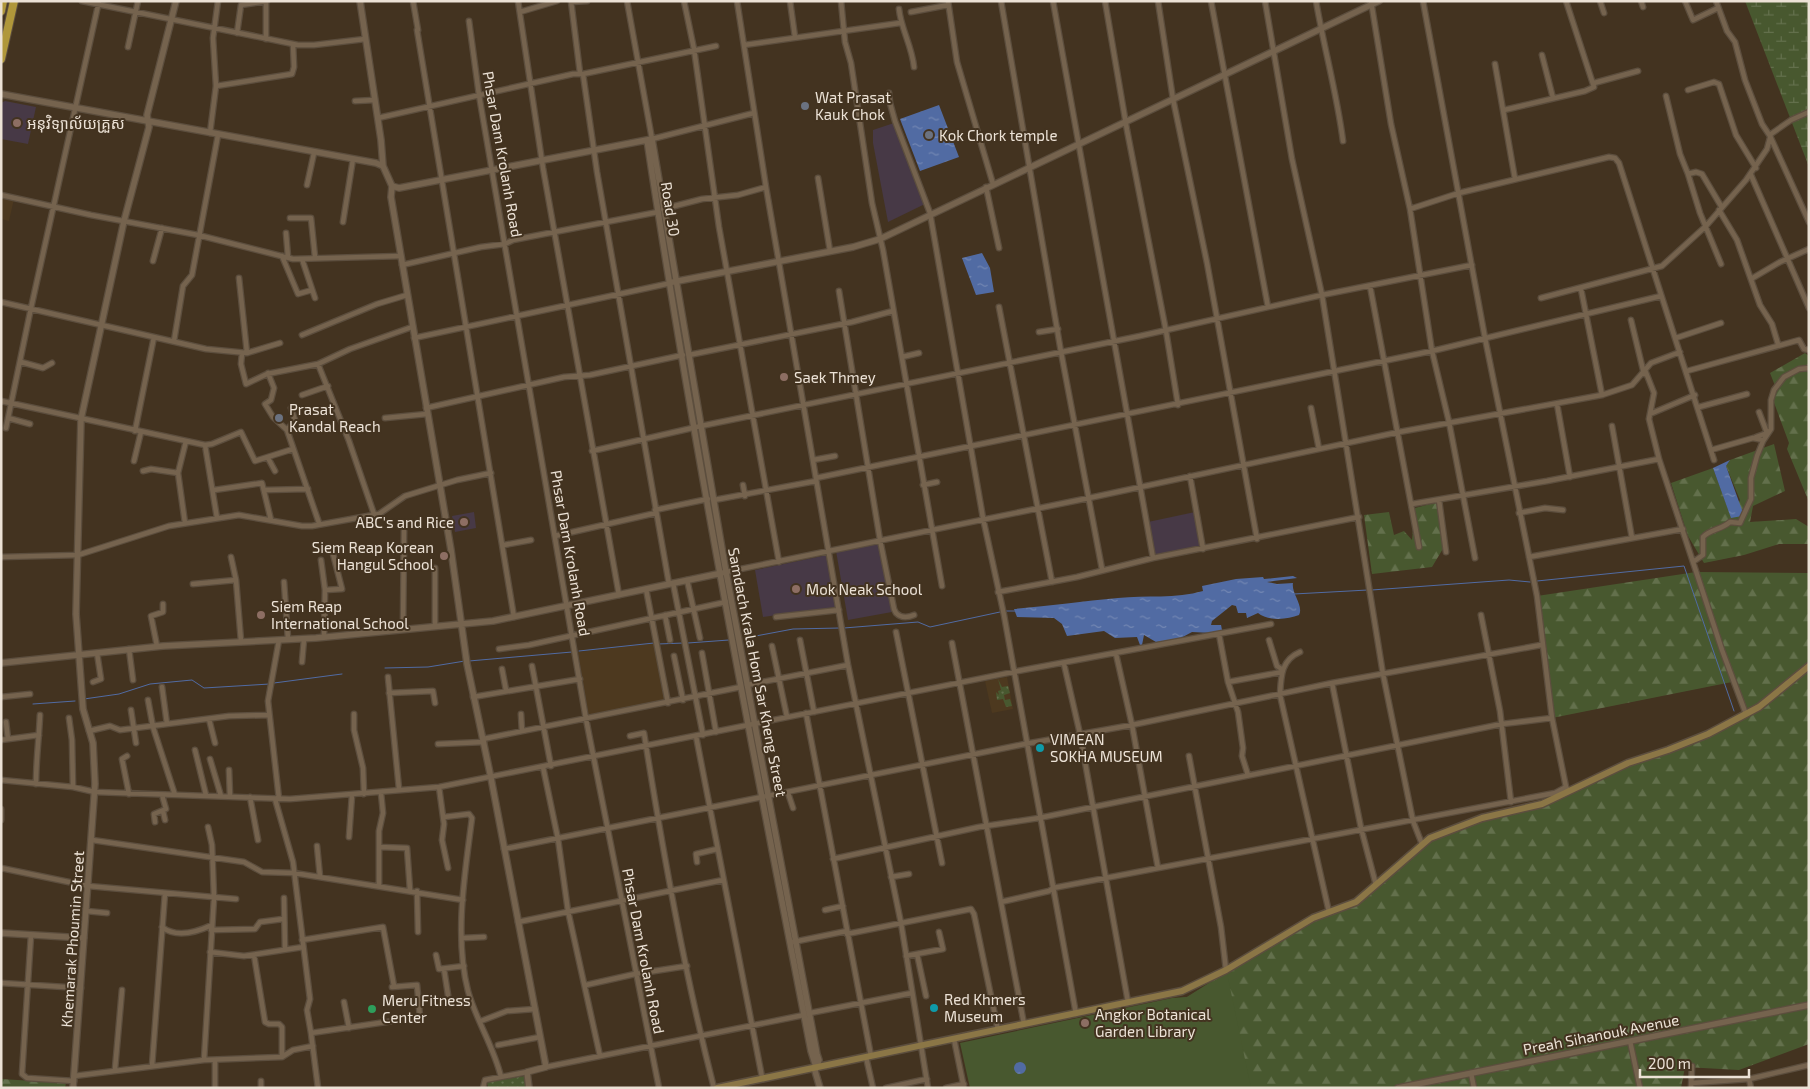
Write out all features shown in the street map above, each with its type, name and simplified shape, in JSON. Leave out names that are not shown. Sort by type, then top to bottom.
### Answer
[{"type":"highway","points":[[1,11],[3,1]]},
{"type":"highway","points":[[1,59],[14,1]]},
{"type":"main road","points":[[715,1088],[1174,994],[1226,970],[1294,928],[1356,902],[1422,844],[1439,833],[1506,812],[1542,804],[1568,789],[1628,763],[1691,742],[1746,714],[1775,695],[1809,666]]},
{"type":"street","points":[[82,1],[293,44],[314,45],[365,39]]},
{"type":"street","points":[[128,46],[138,1]]},
{"type":"street","name":"Khemarak Phoumin Street","points":[[73,1088],[95,792],[94,750],[83,709],[76,614],[81,419],[100,324],[124,221],[149,128],[147,115],[176,1]]},
{"type":"street","points":[[210,133],[216,86],[213,54],[218,1]]},
{"type":"street","points":[[237,33],[242,5],[266,1],[266,39]]},
{"type":"street","points":[[360,1],[378,118],[383,166],[392,186],[391,197],[462,624],[465,655],[484,741],[546,1067]]},
{"type":"street","points":[[413,1],[441,180],[504,545],[514,617]]},
{"type":"street","points":[[518,1],[542,159],[581,376],[592,451],[619,595]]},
{"type":"street","points":[[520,12],[557,1]]},
{"type":"street","points":[[587,1],[571,2],[594,150],[656,511],[671,584],[679,612],[703,735]]},
{"type":"street","points":[[627,1],[649,139]]},
{"type":"street","points":[[684,1],[694,49],[716,199],[742,343],[765,491],[779,562]]},
{"type":"street","points":[[737,1],[766,187],[844,632],[848,665],[900,922],[928,1088]]},
{"type":"street","points":[[790,1],[795,37]]},
{"type":"street","points":[[841,1],[844,31],[872,203],[902,357],[930,530],[942,586]]},
{"type":"street","points":[[1001,1],[1102,570]]},
{"type":"street","points":[[1053,1],[1154,558]]},
{"type":"street","points":[[1105,1],[1125,121],[1166,330],[1178,405]]},
{"type":"street","points":[[1158,1],[1174,99],[1192,183],[1242,466],[1257,539]]},
{"type":"street","points":[[1211,1],[1268,307]]},
{"type":"street","points":[[1265,1],[1292,159],[1322,295],[1335,369],[1383,674],[1413,821],[1422,844]]},
{"type":"street","points":[[1316,1],[1333,90],[1338,102],[1343,141]]},
{"type":"street","points":[[414,338],[569,307],[673,282],[779,262],[880,238],[929,210],[994,184],[1078,145],[1371,3],[1379,1]]},
{"type":"street","points":[[1001,902],[1049,891],[1053,888],[1361,828],[1413,821],[1512,802],[1568,789],[1552,718],[1541,645],[1537,596],[1485,338],[1423,1]]},
{"type":"street","points":[[1504,110],[1592,89],[1594,83],[1566,1]]},
{"type":"street","points":[[1600,1],[1604,13]]},
{"type":"street","points":[[1641,1],[1643,7]]},
{"type":"street","points":[[1685,1],[1693,20],[1718,8]]},
{"type":"street","points":[[1716,1],[1727,31],[1734,42],[1744,80],[1762,124],[1770,136],[1809,222]]},
{"type":"street","points":[[6,428],[21,362],[30,308],[99,3]]},
{"type":"street","points":[[911,12],[948,3],[957,62],[994,184]]},
{"type":"street","points":[[1371,3],[1391,124],[1410,209],[1432,351],[1449,422],[1475,558]]},
{"type":"street","points":[[899,9],[900,23],[911,50],[914,67]]},
{"type":"street","name":"Phsar Dam Krolanh Road","points":[[469,20],[479,95],[516,317],[586,719],[659,1088]]},
{"type":"street","points":[[744,45],[900,23]]},
{"type":"street","points":[[216,86],[292,74],[294,67],[293,44]]},
{"type":"street","points":[[378,118],[694,49],[716,46]]},
{"type":"street","points":[[1542,55],[1552,98]]},
{"type":"street","points":[[1495,64],[1516,179]]},
{"type":"street","points":[[1594,83],[1638,71]]},
{"type":"street","points":[[1688,90],[1714,82],[1719,84],[1736,136],[1756,168]]},
{"type":"street","points":[[889,92],[888,98],[894,118],[929,210],[983,518],[1076,1014]]},
{"type":"street","points":[[1,94],[354,159],[383,166]]},
{"type":"street","points":[[1666,96],[1680,154],[1721,264]]},
{"type":"street","points":[[355,101],[375,100]]},
{"type":"street","points":[[1541,298],[1653,270],[1662,266],[1706,226],[1751,175],[1767,149],[1770,136],[1791,120],[1809,112]]},
{"type":"street","points":[[392,186],[402,188],[649,139],[754,113]]},
{"type":"street","points":[[174,341],[183,286],[192,275],[218,135]]},
{"type":"street","name":"Road 30","points":[[649,139],[673,282]]},
{"type":"street","points":[[307,185],[314,153]]},
{"type":"street","points":[[1410,209],[1459,193],[1609,157],[1615,158],[1619,163],[1699,407],[1714,460]]},
{"type":"street","points":[[343,222],[354,159]]},
{"type":"street","points":[[1688,174],[1699,172],[1702,174],[1737,240],[1764,314],[1772,324],[1778,344]]},
{"type":"street","points":[[1751,175],[1809,308]]},
{"type":"street","points":[[818,178],[830,251]]},
{"type":"street","points":[[402,265],[481,247],[505,244],[513,240],[607,222],[702,199],[716,199],[738,195],[766,187]]},
{"type":"street","points":[[986,187],[999,248]]},
{"type":"street","points":[[1,195],[54,208],[198,235],[288,257],[302,259],[315,257],[401,256]]},
{"type":"street","points":[[290,218],[311,219],[315,257]]},
{"type":"street","points":[[153,261],[162,228]]},
{"type":"street","points":[[286,233],[288,257]]},
{"type":"street","points":[[1751,279],[1788,258],[1809,249]]},
{"type":"street","points":[[282,256],[298,294],[312,290]]},
{"type":"street","points":[[302,259],[315,298]]},
{"type":"street","points":[[592,451],[958,372],[1166,330],[1322,295],[1472,265]]},
{"type":"street","points":[[239,278],[244,353],[241,364],[246,384],[268,373],[318,364],[350,349],[412,327]]},
{"type":"street","name":"Samdach Krala Hom Sar Kheng Street","points":[[673,282],[744,686]]},
{"type":"street","points":[[1370,286],[1420,547]]},
{"type":"street","points":[[1581,288],[1602,396]]},
{"type":"street","points":[[839,291],[880,540],[896,612],[908,618],[914,615]]},
{"type":"street","points":[[302,335],[377,304],[407,295]]},
{"type":"street","points":[[555,536],[711,499],[745,496],[919,456],[1127,416],[1335,369],[1432,351],[1662,296]]},
{"type":"street","points":[[1,302],[206,349],[244,353],[280,343]]},
{"type":"street","points":[[999,307],[1052,582]]},
{"type":"street","points":[[385,418],[427,411],[564,377],[581,376],[631,367],[843,322],[852,322],[893,311]]},
{"type":"street","points":[[1632,320],[1644,372],[1654,393],[1650,414],[1650,427],[1659,459],[1727,666],[1746,714]]},
{"type":"street","points":[[1676,338],[1721,323]]},
{"type":"street","points":[[1039,332],[1058,329]]},
{"type":"street","points":[[135,431],[154,337]]},
{"type":"street","points":[[1687,371],[1778,344],[1799,340],[1806,350],[1809,350]]},
{"type":"street","points":[[1,663],[157,646],[304,639],[462,624],[514,617],[983,518],[1242,466],[1347,442],[1449,422],[1500,415],[1602,396],[1632,385],[1651,363],[1680,352]]},
{"type":"street","points":[[902,357],[919,353]]},
{"type":"street","points":[[21,362],[43,368],[52,363]]},
{"type":"street","points":[[318,364],[328,386],[374,514]]},
{"type":"street","points":[[1693,562],[1703,555],[1703,537],[1707,533],[1723,528],[1730,522],[1740,523],[1751,499],[1751,478],[1763,440],[1771,429],[1771,400],[1774,390],[1784,377],[1799,369],[1809,368]]},
{"type":"street","points":[[268,373],[274,388],[271,400],[265,404],[273,417],[287,430],[319,523]]},
{"type":"street","points":[[302,395],[328,386]]},
{"type":"street","points":[[1699,407],[1746,394]]},
{"type":"street","points":[[1650,414],[1695,395]]},
{"type":"street","points":[[1,401],[205,445],[241,432],[253,460],[258,462],[294,449]]},
{"type":"street","points":[[1557,404],[1570,477]]},
{"type":"street","points":[[287,430],[295,420],[291,408]]},
{"type":"street","points":[[1312,408],[1319,449]]},
{"type":"street","points":[[1759,412],[1767,433]]},
{"type":"street","points":[[8,418],[30,424]]},
{"type":"street","points":[[1612,426],[1632,538]]},
{"type":"street","points":[[134,461],[141,432]]},
{"type":"street","points":[[1711,450],[1767,433]]},
{"type":"street","points":[[1756,437],[1763,440]]},
{"type":"street","points":[[185,523],[178,473],[186,440]]},
{"type":"street","points":[[205,445],[214,490],[217,518]]},
{"type":"street","points":[[813,460],[835,456]]},
{"type":"street","points":[[268,458],[275,471]]},
{"type":"street","points":[[1412,504],[1570,477],[1659,459]]},
{"type":"street","points":[[143,472],[152,469],[178,473]]},
{"type":"street","points":[[1,556],[40,558],[78,555],[138,535],[185,523],[244,514],[302,526],[374,514],[384,511],[405,496],[458,480],[491,473]]},
{"type":"street","points":[[1190,476],[1203,549]]},
{"type":"street","points":[[214,490],[258,482],[262,483],[271,520]]},
{"type":"street","points":[[923,485],[937,482]]},
{"type":"street","points":[[743,485],[745,496]]},
{"type":"street","points":[[265,490],[308,489]]},
{"type":"street","points":[[1439,500],[1446,552]]},
{"type":"street","points":[[1519,513],[1545,508],[1563,510]]},
{"type":"street","points":[[998,592],[1052,582],[1154,558],[1257,539],[1359,517]]},
{"type":"street","points":[[1529,557],[1683,529]]},
{"type":"street","points":[[403,629],[404,531]]},
{"type":"street","points":[[504,545],[531,540]]},
{"type":"street","points":[[325,590],[342,589],[332,550]]},
{"type":"street","points":[[231,557],[236,580],[241,641]]},
{"type":"street","points":[[321,560],[325,590],[324,637]]},
{"type":"street","points":[[435,568],[435,626]]},
{"type":"street","name":"Samdach Krala Hom Sar Kheng Street","points":[[723,572],[726,602],[752,724],[807,1014],[816,1067],[815,1071],[820,1088]]},
{"type":"street","points":[[193,584],[236,580]]},
{"type":"street","points":[[686,580],[700,638]]},
{"type":"street","points":[[284,582],[288,639]]},
{"type":"street","points":[[646,589],[668,703]]},
{"type":"street","points":[[499,649],[573,636],[726,602]]},
{"type":"street","points":[[157,646],[151,616],[162,613],[163,604]]},
{"type":"street","points":[[776,617],[839,610]]},
{"type":"street","points":[[665,615],[670,640]]},
{"type":"street","points":[[1481,615],[1502,724],[1512,802]]},
{"type":"street","points":[[1,780],[73,787],[95,792],[277,799],[352,795],[399,789],[440,787],[909,692],[1271,624]]},
{"type":"street","points":[[896,632],[909,692],[935,837],[942,863]]},
{"type":"street","points":[[1219,634],[1228,682],[1236,704],[1243,748],[1242,756],[1248,775]]},
{"type":"street","points":[[302,662],[304,639]]},
{"type":"street","points":[[279,640],[270,683],[269,715],[278,773],[277,799],[293,862],[310,999],[307,1010],[309,1027],[312,1033],[318,1088]]},
{"type":"street","points":[[800,640],[814,712]]},
{"type":"street","points":[[1269,640],[1276,666],[1282,671]]},
{"type":"street","points":[[952,643],[1024,1024]]},
{"type":"street","points":[[504,849],[788,793],[871,774],[1132,725],[1280,695],[1332,682],[1541,645]]},
{"type":"street","points":[[772,646],[786,717]]},
{"type":"street","points":[[129,649],[133,680]]},
{"type":"street","points":[[702,652],[716,732]]},
{"type":"street","points":[[1300,652],[1291,656],[1285,662],[1282,671],[1280,695],[1329,912]]},
{"type":"street","points":[[93,682],[101,679],[97,653]]},
{"type":"street","points":[[1116,654],[1132,725],[1158,868]]},
{"type":"street","points":[[674,656],[683,700]]},
{"type":"street","points":[[1064,664],[1080,734],[1128,1002]]},
{"type":"street","points":[[438,744],[484,741],[522,731],[695,698],[779,678],[848,665]]},
{"type":"street","points":[[532,666],[542,727],[551,766]]},
{"type":"street","points":[[502,669],[506,690]]},
{"type":"street","points":[[1228,682],[1282,671]]},
{"type":"street","points":[[388,677],[399,789]]},
{"type":"street","points":[[473,696],[580,679]]},
{"type":"street","points":[[1332,682],[1361,828],[1376,885]]},
{"type":"street","points":[[162,687],[167,724]]},
{"type":"street","points":[[389,693],[433,691],[435,703]]},
{"type":"street","points":[[1,697],[30,694]]},
{"type":"street","points":[[148,700],[153,726],[175,795]]},
{"type":"street","points":[[131,710],[132,729],[136,743]]},
{"type":"street","points":[[806,713],[861,1003],[873,1088]]},
{"type":"street","points":[[354,714],[354,730],[362,768],[364,794]]},
{"type":"street","points":[[521,714],[522,731]]},
{"type":"street","points":[[36,784],[36,752],[40,715]]},
{"type":"street","points":[[89,730],[110,726],[117,730],[132,729],[209,719],[269,715]]},
{"type":"street","points":[[68,718],[72,740],[73,787]]},
{"type":"street","points":[[833,859],[886,850],[935,837],[1040,818],[1093,806],[1144,798],[1195,785],[1295,768],[1347,755],[1502,724],[1552,718]]},
{"type":"street","points":[[209,719],[215,743]]},
{"type":"street","points":[[6,722],[8,739]]},
{"type":"street","points":[[630,736],[644,733],[671,890],[700,1036],[715,1088]]},
{"type":"street","points":[[1,740],[39,735]]},
{"type":"street","points":[[696,736],[762,1077]]},
{"type":"street","points":[[195,750],[206,795]]},
{"type":"street","points":[[127,756],[122,759],[129,794]]},
{"type":"street","points":[[1189,756],[1222,927],[1226,970]]},
{"type":"street","points":[[210,759],[220,796]]},
{"type":"street","points":[[543,767],[558,839],[568,910],[586,984],[600,1056]]},
{"type":"street","points":[[228,770],[230,796]]},
{"type":"street","points":[[440,787],[444,817],[442,840],[448,868]]},
{"type":"street","points":[[379,886],[379,847],[383,813],[381,792]]},
{"type":"street","points":[[788,793],[794,808]]},
{"type":"street","points":[[155,822],[154,814],[166,809],[162,795]]},
{"type":"street","points":[[349,838],[352,795]]},
{"type":"street","points":[[250,797],[258,840]]},
{"type":"street","points":[[1505,803],[1506,812]]},
{"type":"street","points":[[1,809],[1,820]]},
{"type":"street","points":[[163,811],[166,820]]},
{"type":"street","points":[[444,817],[469,814],[472,818],[464,900],[464,966],[471,1000],[501,1077]]},
{"type":"street","points":[[204,1060],[214,898],[213,859],[208,828]]},
{"type":"street","points":[[92,840],[247,863],[262,872],[294,873],[464,900]]},
{"type":"street","points":[[317,846],[320,877]]},
{"type":"street","points":[[379,847],[407,848],[410,890]]},
{"type":"street","points":[[697,862],[696,854],[717,849]]},
{"type":"street","points":[[1,868],[88,886],[236,899]]},
{"type":"street","points":[[891,877],[909,874]]},
{"type":"street","points":[[518,922],[568,910],[723,880]]},
{"type":"street","points":[[416,891],[418,932]]},
{"type":"street","points":[[152,1066],[165,893]]},
{"type":"street","points":[[284,898],[285,949]]},
{"type":"street","points":[[825,910],[843,906]]},
{"type":"street","points":[[792,942],[970,909],[974,914],[998,1030]]},
{"type":"street","points":[[86,911],[107,913]]},
{"type":"street","points":[[162,927],[174,932],[202,931],[211,928],[251,930],[256,929],[260,922],[283,919]]},
{"type":"street","points":[[302,940],[383,927],[393,987],[417,985],[420,1017],[312,1033]]},
{"type":"street","points":[[906,956],[943,949],[939,932]]},
{"type":"street","points":[[1,933],[84,938]]},
{"type":"street","points":[[32,934],[22,1074],[27,1078],[74,1078],[115,1069],[204,1060],[282,1057],[293,1050],[313,1046]]},
{"type":"street","points":[[463,938],[484,937]]},
{"type":"street","points":[[210,952],[236,956],[303,947]]},
{"type":"street","points":[[917,954],[926,996]]},
{"type":"street","points":[[254,955],[264,1022],[281,1025],[282,1057]]},
{"type":"street","points":[[436,955],[438,968],[464,966]]},
{"type":"street","points":[[586,984],[687,966]]},
{"type":"street","points":[[444,969],[448,995]]},
{"type":"street","points":[[1,983],[81,988]]},
{"type":"street","points":[[115,1069],[122,990]]},
{"type":"street","points":[[483,1088],[485,1080],[912,992]]},
{"type":"street","points":[[344,1002],[349,1028]]},
{"type":"street","points":[[1808,1005],[1809,1012]]},
{"type":"street","name":"Preah Sihanouk Avenue","points":[[1398,1088],[1808,1005]]},
{"type":"street","points":[[481,1022],[507,1010],[535,1009]]},
{"type":"street","points":[[498,1044],[540,1038]]},
{"type":"street","points":[[946,1088],[964,1086],[954,1039]]},
{"type":"street","points":[[1630,1041],[1640,1088]]},
{"type":"street","points":[[215,1060],[215,1088]]},
{"type":"street","points":[[1692,1066],[1691,1086],[1749,1079],[1809,1065]]},
{"type":"street","points":[[527,1072],[529,1088]]},
{"type":"street","points":[[1471,1073],[1474,1088]]},
{"type":"street","points":[[886,1088],[898,1087],[927,1079]]},
{"type":"street","points":[[1749,1079],[1751,1088]]},
{"type":"street","points":[[261,1081],[261,1088]]},
{"type":"street","points":[[1731,1081],[1733,1088]]},
{"type":"shaded area","name":"អនុវិទ្យាល័យគ្រួស","points":[[5,101],[36,107],[28,144],[1,139],[1,103]]},
{"type":"shaded area","points":[[894,123],[927,203],[888,222],[873,143],[873,130]]},
{"type":"shaded area","points":[[1,196],[14,199],[9,221],[1,219]]},
{"type":"shaded area","name":"ABC's and Rice","points":[[474,512],[476,528],[455,532],[452,516]]},
{"type":"shaded area","points":[[1195,512],[1202,548],[1155,557],[1148,522]]},
{"type":"shaded area","points":[[879,543],[892,612],[848,620],[836,551]]},
{"type":"shaded area","name":"Mok Neak School","points":[[827,555],[836,607],[763,617],[755,570]]},
{"type":"shaded area","points":[[657,643],[669,702],[589,717],[578,652]]},
{"type":"shaded area","points":[[1007,677],[1013,709],[992,713],[985,681]]},
{"type":"green space","points":[[1745,1],[1809,1],[1809,167]]},
{"type":"green space","points":[[1805,353],[1809,356],[1809,502],[1787,449],[1789,443],[1773,400],[1777,391],[1770,373]]},
{"type":"green space","points":[[1774,444],[1785,491],[1753,506],[1750,522],[1796,519],[1809,527],[1809,544],[1779,544],[1744,555],[1704,563],[1688,536],[1671,483],[1713,468],[1731,517],[1740,500],[1726,466],[1730,460]]},
{"type":"green space","points":[[1438,502],[1444,547],[1432,567],[1372,574],[1364,515],[1389,512],[1394,535],[1404,531],[1412,540],[1415,508]]},
{"type":"green space","points":[[1696,572],[1809,573],[1809,1044],[1739,1070],[1685,1067],[1681,1088],[1101,1088],[1173,999],[1187,997],[1295,928],[1346,907],[1439,833],[1542,804],[1628,763],[1668,750],[1746,714],[1732,682],[1552,718],[1537,596]]},
{"type":"green space","points":[[998,679],[1002,687],[1008,686],[1010,693],[1004,695],[1005,700],[1010,699],[1012,706],[1006,707],[1003,699],[997,700],[996,692],[999,695],[998,691],[1001,690]]},
{"type":"green space","points":[[1227,973],[1251,1088],[970,1088],[960,1043],[1172,998],[1187,997]]},
{"type":"green space","points":[[525,1076],[527,1088],[488,1088],[487,1082]]},
{"type":"green space","points":[[1,1079],[66,1083],[65,1088],[1,1088]]},
{"type":"water","points":[[939,105],[959,157],[920,171],[900,119]]},
{"type":"water","points":[[982,253],[990,268],[994,292],[976,295],[962,258]]},
{"type":"water","points":[[1730,460],[1726,466],[1742,510],[1742,516],[1731,518],[1713,468]]},
{"type":"water","points":[[1293,576],[1297,578],[1267,582],[1277,584],[1293,583],[1300,608],[1299,615],[1277,619],[1262,616],[1258,613],[1247,618],[1246,613],[1238,613],[1236,606],[1232,605],[1212,621],[1211,625],[1221,625],[1222,630],[1212,633],[1192,632],[1179,639],[1156,642],[1144,635],[1142,645],[1140,645],[1137,637],[1115,638],[1104,631],[1067,636],[1062,624],[1054,618],[1017,617],[1014,609],[1129,597],[1182,595],[1203,591],[1202,586],[1236,579]]},
{"type":"water","points":[[1018,1062],[1022,1062],[1026,1068],[1022,1074],[1018,1074],[1014,1070],[1014,1066]]},
{"type":"waterway","points":[[1537,581],[1684,566],[1734,711]]},
{"type":"waterway","points":[[1372,590],[1509,580],[1530,582]]},
{"type":"waterway","points":[[1294,594],[1368,590]]},
{"type":"waterway","points":[[1006,611],[1016,611]]},
{"type":"waterway","points":[[844,628],[918,622],[930,627],[1000,612]]},
{"type":"waterway","points":[[745,638],[793,629],[840,628]]},
{"type":"waterway","points":[[688,643],[729,640]]},
{"type":"waterway","points":[[579,651],[654,643]]},
{"type":"waterway","points":[[658,644],[684,643]]},
{"type":"waterway","points":[[469,661],[572,652]]},
{"type":"waterway","points":[[385,668],[428,667],[465,661]]},
{"type":"waterway","points":[[274,683],[342,674]]},
{"type":"waterway","points":[[84,699],[119,694],[150,684],[192,680],[204,688],[270,684]]},
{"type":"waterway","points":[[33,704],[75,701]]},
{"type":"place","name":"Wat Prasat Kauk Chok","points":[[805,106]]},
{"type":"place","name":"អនុវិទ្យាល័យគ្រួស","points":[[17,123]]},
{"type":"place","name":"Kok Chork temple","points":[[929,135]]},
{"type":"place","name":"Saek Thmey","points":[[784,377]]},
{"type":"place","name":"Prasat Kandal Reach","points":[[279,418]]},
{"type":"place","name":"ABC's and Rice","points":[[464,522]]},
{"type":"place","name":"Siem Reap Korean Hangul School","points":[[444,556]]},
{"type":"place","name":"Mok Neak School","points":[[796,589]]},
{"type":"place","name":"Siem Reap International School","points":[[261,615]]},
{"type":"place","name":"VIMEAN SOKHA MUSEUM","points":[[1040,748]]},
{"type":"place","name":"Red Khmers Museum","points":[[934,1008]]},
{"type":"place","name":"Meru Fitness Center","points":[[372,1009]]},
{"type":"place","name":"Angkor Botanical Garden Library","points":[[1085,1023]]}]
